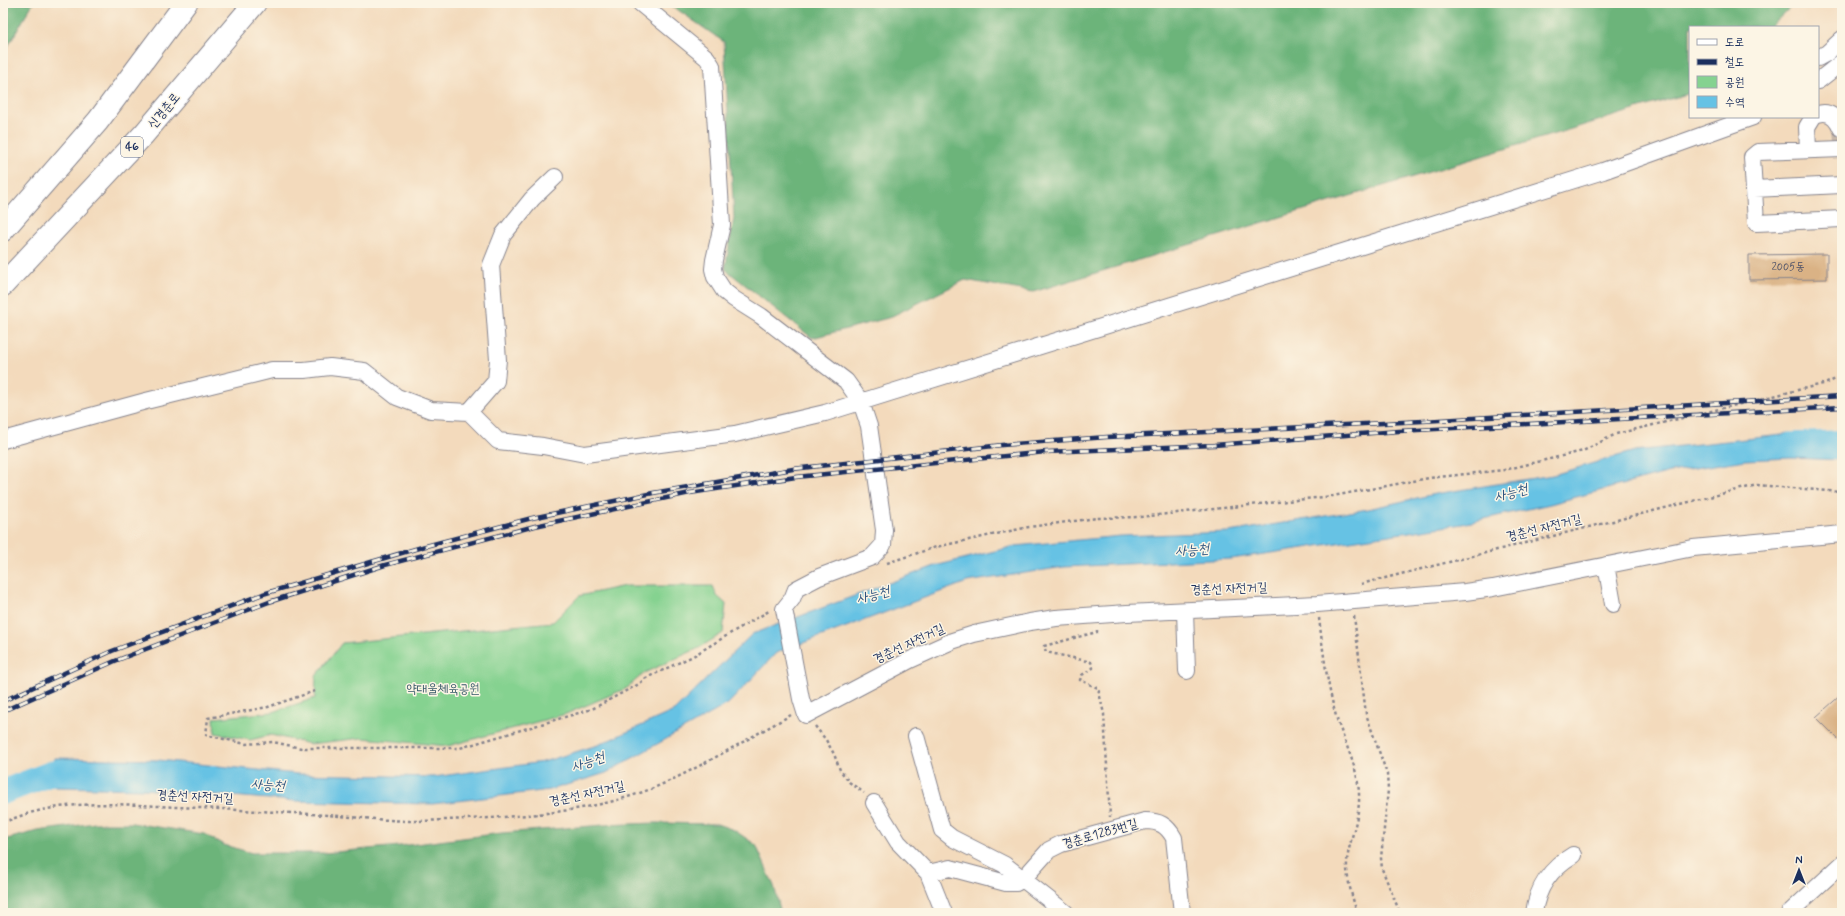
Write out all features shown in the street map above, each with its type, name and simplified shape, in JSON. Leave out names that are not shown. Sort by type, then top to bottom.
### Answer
[{"type":"highway","points":[[3,230],[98,121],[186,3]]},
{"type":"highway","name":"신경춘로","points":[[3,285],[144,134],[256,3]]},
{"type":"street","points":[[640,3],[707,58],[712,66],[722,225],[714,260],[713,269],[715,277],[724,291],[734,299],[761,316],[846,381],[861,402],[871,441],[884,530],[884,544],[872,557],[819,577],[796,589],[788,604],[804,707],[952,641],[974,634],[1030,622],[1096,615],[1317,604],[1353,594],[1493,588],[1693,548],[1842,534]]},
{"type":"street","points":[[1819,57],[1842,39]]},
{"type":"street","points":[[1819,80],[1842,62]]},
{"type":"street","points":[[1819,114],[1827,112],[1835,118],[1841,128]]},
{"type":"street","points":[[3,440],[146,401],[272,370],[304,370],[330,367],[364,371],[398,397],[430,410],[470,412],[498,441],[542,446],[585,454],[734,434],[825,413],[1603,171],[1737,121],[1749,118]]},
{"type":"street","points":[[1808,150],[1807,127],[1812,118]]},
{"type":"street","points":[[1842,149],[1758,152],[1752,157],[1756,223],[1842,219]]},
{"type":"street","points":[[470,412],[496,381],[498,360],[491,265],[503,235],[532,199],[555,177]]},
{"type":"street","points":[[1754,188],[1842,185]]},
{"type":"street","points":[[1606,565],[1613,604]]},
{"type":"street","points":[[1185,611],[1187,671]]},
{"type":"street","points":[[916,736],[942,830],[952,838],[1005,865],[1024,878],[1066,913]]},
{"type":"street","points":[[874,804],[898,842],[928,873],[944,913]]},
{"type":"street","name":"경춘로1283번길","points":[[1024,878],[1049,850],[1061,844],[1145,821],[1155,821],[1163,824],[1171,831],[1174,838],[1182,913]]},
{"type":"street","points":[[1534,913],[1538,895],[1554,868],[1573,855]]},
{"type":"street","points":[[1789,913],[1842,864]]},
{"type":"street","points":[[928,873],[950,868],[1006,883],[1016,883],[1024,878]]},
{"type":"path","points":[[885,564],[936,547],[1029,528],[1097,518],[1140,517],[1333,496],[1429,478],[1504,470],[1583,451],[1616,434],[1827,383],[1842,376]]},
{"type":"path","name":"경춘선 자전거길","points":[[1353,594],[1757,485],[1842,492]]},
{"type":"path","points":[[1353,594],[1366,714],[1387,774],[1388,790],[1381,858],[1382,869],[1400,913]]},
{"type":"path","points":[[315,691],[268,707],[208,718],[206,735],[246,744],[273,742],[301,748],[460,748],[592,709],[639,684],[646,678],[693,656],[736,630],[788,604]]},
{"type":"path","points":[[1317,604],[1328,686],[1342,734],[1353,759],[1359,795],[1356,824],[1347,855],[1347,868],[1357,913]]},
{"type":"path","points":[[1096,615],[1097,632],[1044,646],[1046,652],[1091,662],[1093,668],[1082,675],[1080,680],[1098,688],[1100,694],[1104,714],[1111,830]]},
{"type":"path","points":[[804,707],[826,740],[834,754],[840,770],[849,782],[862,791],[874,804]]},
{"type":"path","name":"경춘선 자전거길","points":[[3,823],[42,810],[82,805],[114,804],[246,810],[407,821],[525,815],[564,811],[608,803],[664,783],[804,707]]},
{"type":"green space","points":[[3,3],[33,3],[3,55]]},
{"type":"green space","points":[[668,3],[1795,3],[1771,26],[1689,26],[1689,93],[1033,292],[965,280],[888,318],[812,338],[725,269],[734,218],[724,42]]},
{"type":"green space","name":"약대울체육공원","points":[[625,586],[713,586],[717,596],[726,604],[723,633],[699,648],[644,673],[627,688],[566,714],[448,746],[362,738],[310,744],[271,735],[250,740],[215,733],[214,718],[273,712],[315,698],[316,676],[342,643],[553,622],[579,596]]},
{"type":"green space","points":[[95,823],[132,823],[204,834],[224,845],[252,853],[325,853],[400,846],[502,833],[604,825],[656,823],[717,824],[734,830],[756,845],[774,886],[781,913],[3,913],[3,840],[38,831]]},
{"type":"water","points":[[1842,406],[1842,460],[1791,458],[1745,460],[1670,472],[1550,504],[1462,524],[1231,559],[1064,567],[967,582],[776,653],[728,704],[606,773],[550,790],[432,804],[294,801],[143,789],[55,787],[55,758],[158,760],[298,774],[434,777],[543,762],[598,745],[674,711],[752,634],[935,566],[1015,546],[1121,536],[1229,532],[1368,509],[1435,494],[1553,475],[1635,451],[1782,435],[1838,410]]},
{"type":"pier","points":[[1842,404],[1842,430],[1779,433],[1837,408]]},
{"type":"building","points":[[1827,254],[1827,279],[1749,280],[1749,255]]},
{"type":"building","points":[[1842,694],[1842,743],[1816,717]]},
{"type":"waterway","name":"사능천","points":[[3,792],[55,772],[89,774]]},
{"type":"tunnel","points":[[1841,128],[1842,144]]},
{"type":"railway","points":[[3,701],[112,651],[263,594],[422,547],[532,518],[653,493],[793,469],[1002,445],[1107,437],[1423,421],[1842,396]]},
{"type":"railway","points":[[3,711],[115,661],[190,632],[269,602],[385,565],[535,526],[690,493],[796,477],[1046,452],[1214,445],[1399,431],[1842,407]]}]
